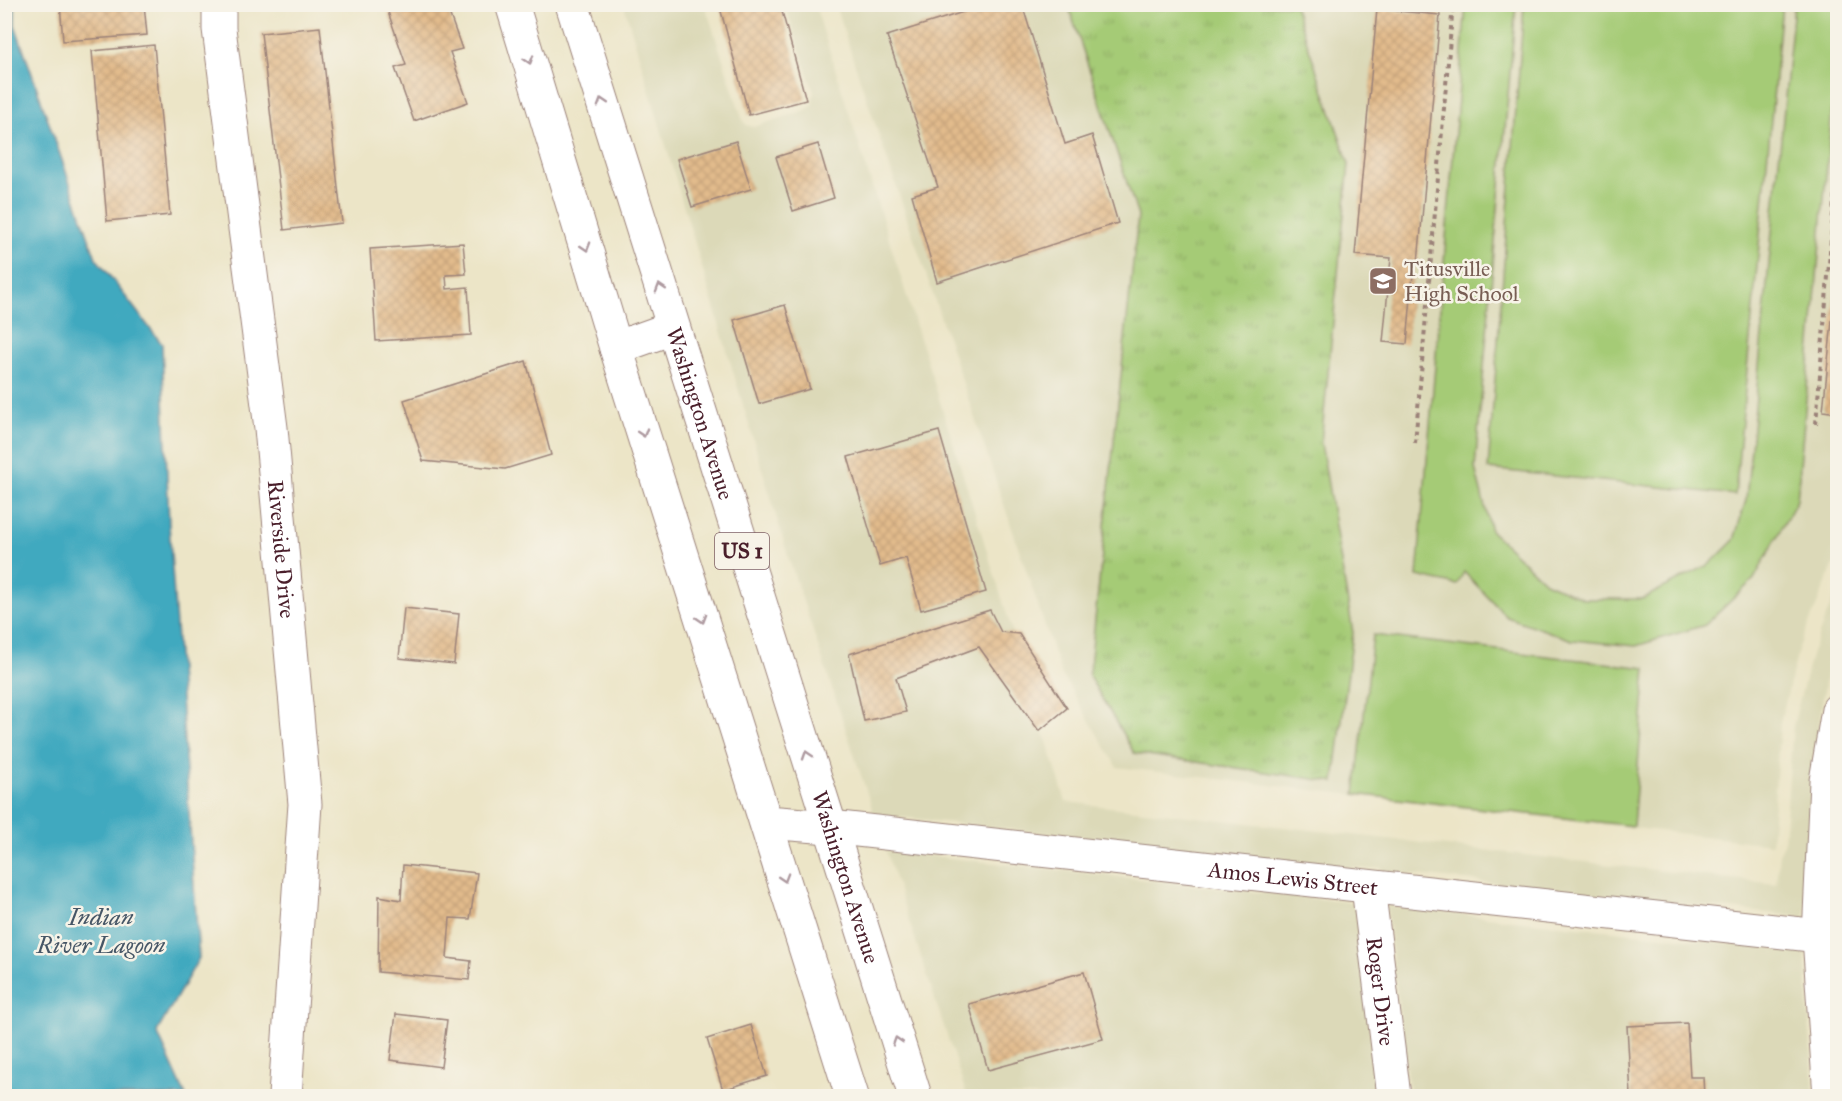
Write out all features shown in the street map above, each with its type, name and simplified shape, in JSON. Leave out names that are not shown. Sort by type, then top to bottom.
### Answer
[{"type":"street","name":"Riverside Drive","points":[[219,4],[219,29],[271,428],[304,804],[285,1096]]},
{"type":"street","name":"US 1","points":[[512,4],[616,348],[852,1096]]},
{"type":"street","name":"Washington Avenue","points":[[572,4],[915,1096]]},
{"type":"street","points":[[616,348],[672,328]]},
{"type":"street","points":[[1830,1096],[1826,781],[1838,710]]},
{"type":"street","name":"Amos Lewis Street","points":[[766,822],[830,827],[1828,937]]},
{"type":"street","name":"Roger Drive","points":[[1368,887],[1395,1096]]},
{"type":"path","points":[[1415,443],[1453,4]]},
{"type":"path","points":[[1816,423],[1838,153]]},
{"type":"shaded area","points":[[656,4],[705,5],[742,118],[746,125],[753,127],[804,111],[812,106],[814,92],[785,5],[815,5],[1066,802],[1776,884],[1779,854],[1784,844],[1793,726],[1812,652],[1837,589],[1837,636],[1828,663],[1811,781],[1805,917],[1382,871],[1381,867],[1368,869],[874,814],[789,559],[624,5],[647,7]]},
{"type":"shaded area","name":"Titusville High School","points":[[835,5],[1837,5],[1837,557],[1799,647],[1780,723],[1771,844],[1117,767],[1061,673]]},
{"type":"shaded area","points":[[886,851],[1355,903],[1379,1096],[967,1096]]},
{"type":"shaded area","points":[[1386,906],[1803,952],[1805,954],[1814,1096],[1410,1096]]},
{"type":"green space","points":[[1068,5],[1294,5],[1349,164],[1321,443],[1353,633],[1334,782],[1134,753],[1089,676],[1138,216]]},
{"type":"green space","points":[[1466,5],[1516,5],[1475,468],[1491,531],[1545,582],[1584,599],[1642,599],[1710,564],[1734,540],[1746,500],[1794,5],[1837,5],[1837,53],[1797,500],[1754,579],[1705,625],[1636,646],[1572,640],[1507,617],[1464,572],[1457,585],[1417,576]]},
{"type":"green space","points":[[1524,5],[1782,5],[1735,495],[1488,469]]},
{"type":"green space","points":[[1373,635],[1646,668],[1633,826],[1355,794]]},
{"type":"water","name":"Indian River Lagoon","points":[[15,4],[15,25],[96,258],[162,344],[169,524],[199,958],[157,1032],[186,1096],[5,1096],[4,5]]},
{"type":"building","points":[[60,4],[144,4],[147,35],[63,41]]},
{"type":"building","points":[[401,4],[446,4],[462,49],[450,52],[468,102],[414,121],[395,68],[406,65],[387,9]]},
{"type":"building","points":[[719,4],[780,4],[806,100],[749,115]]},
{"type":"building","points":[[989,4],[1022,4],[1065,144],[1092,135],[1118,223],[937,282],[912,195],[938,187],[887,36]]},
{"type":"building","points":[[1377,9],[1440,15],[1418,263],[1414,262],[1407,344],[1383,342],[1391,258],[1355,255]]},
{"type":"building","points":[[320,27],[342,223],[284,230],[261,33]]},
{"type":"building","points":[[154,45],[170,215],[107,221],[92,51]]},
{"type":"building","points":[[736,141],[751,189],[692,207],[677,159]]},
{"type":"building","points":[[818,144],[834,198],[793,211],[776,157]]},
{"type":"building","points":[[463,243],[466,274],[446,275],[447,289],[468,287],[471,335],[376,341],[370,249]]},
{"type":"building","points":[[1836,281],[1838,281],[1838,413],[1823,411]]},
{"type":"building","points":[[785,305],[810,389],[759,404],[734,320]]},
{"type":"building","points":[[526,361],[551,455],[505,469],[423,461],[404,400]]},
{"type":"building","points":[[939,431],[986,592],[921,610],[906,558],[880,566],[848,457]]},
{"type":"building","points":[[404,608],[459,614],[454,664],[399,658]]},
{"type":"building","points":[[990,610],[1001,632],[1019,634],[1067,708],[1039,731],[979,647],[896,678],[906,712],[864,721],[849,654]]},
{"type":"building","points":[[403,865],[477,873],[470,919],[450,918],[447,958],[471,961],[469,980],[378,972],[379,896],[401,900]]},
{"type":"building","points":[[1084,972],[1103,1039],[988,1070],[969,1004]]},
{"type":"building","points":[[396,1014],[447,1020],[441,1067],[390,1060]]},
{"type":"building","points":[[1687,1023],[1690,1077],[1703,1077],[1704,1096],[1631,1096],[1627,1026]]},
{"type":"building","points":[[751,1025],[767,1076],[723,1090],[707,1039]]},
{"type":"place","name":"Titusville High School","points":[[1383,281]]}]
